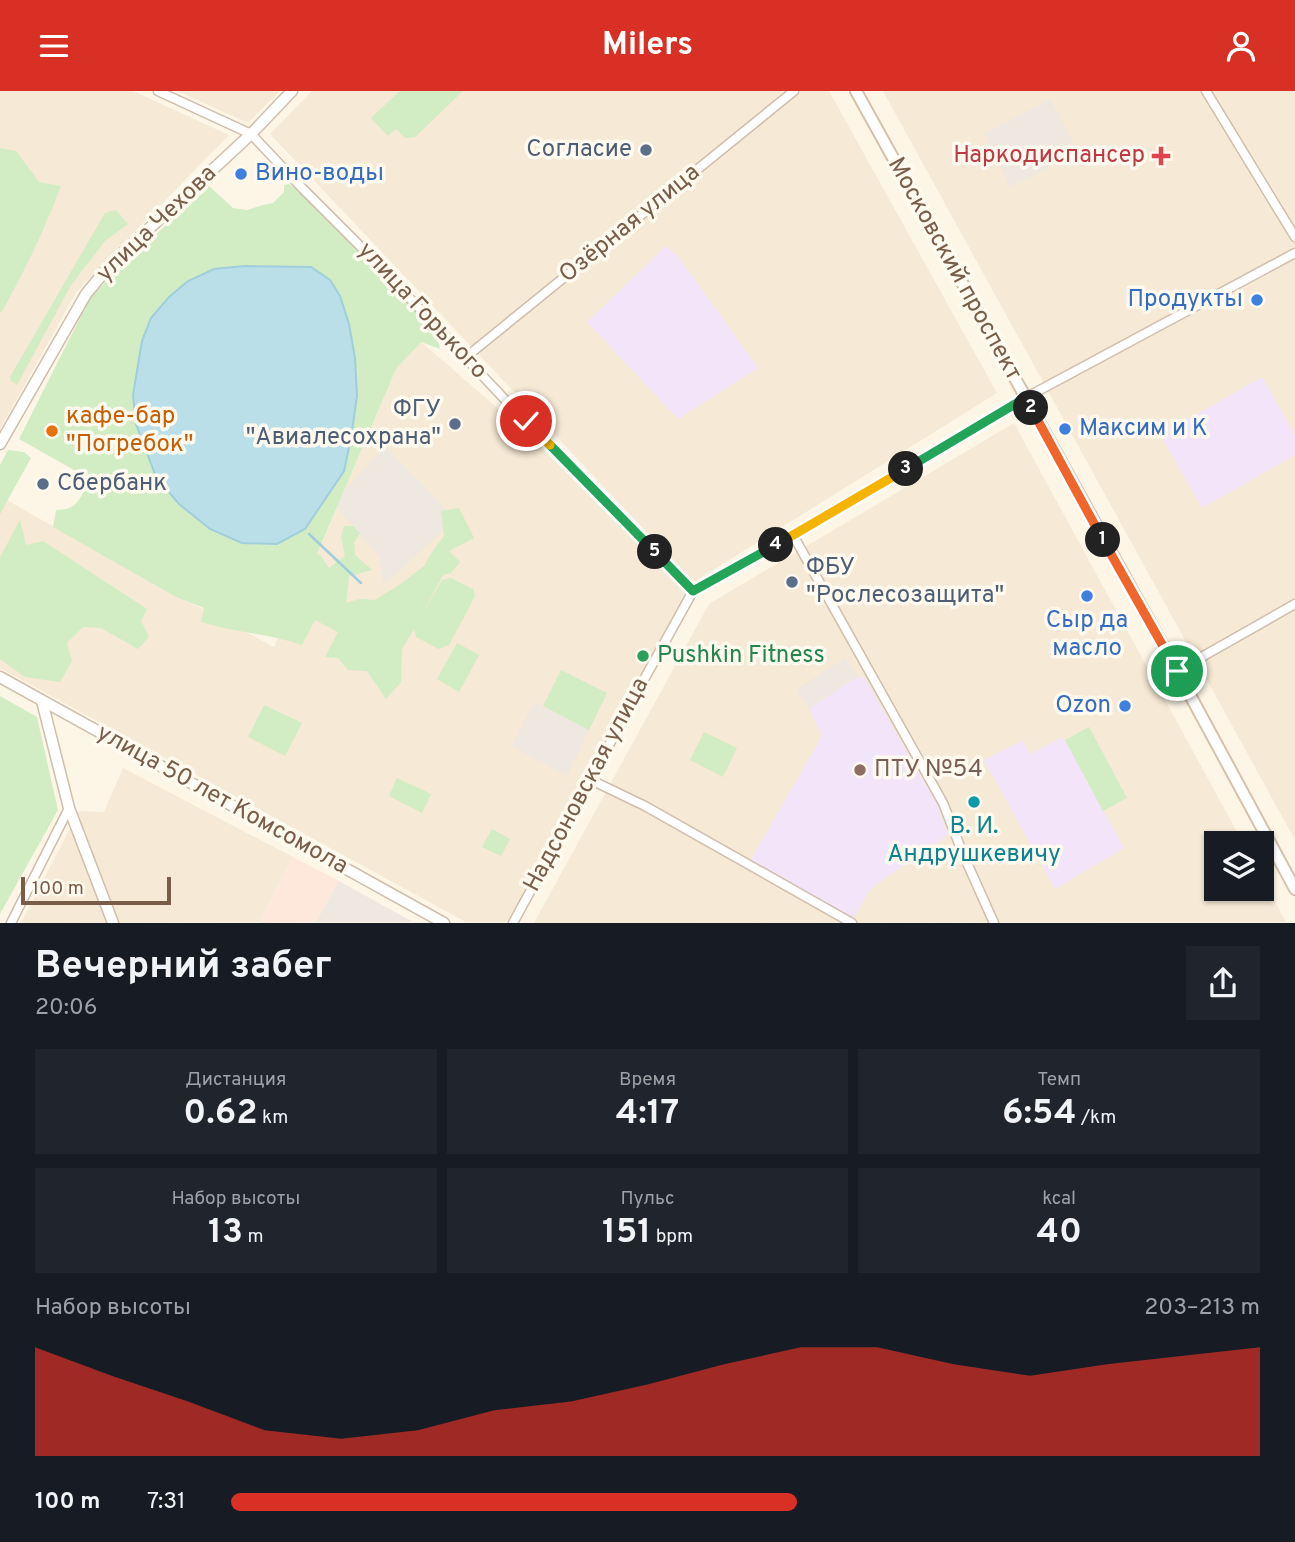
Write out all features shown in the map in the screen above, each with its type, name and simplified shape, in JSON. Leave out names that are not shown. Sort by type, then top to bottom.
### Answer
[{"type":"main road","name":"Московский проспект","points":[[856,91],[1295,889]]},
{"type":"street","name":"улица Горького","points":[[158,91],[251,134],[693,591]]},
{"type":"street","name":"улица Чехова","points":[[0,444],[86,294],[110,265],[251,134],[292,91]]},
{"type":"street","name":"Озёрная улица","points":[[466,357],[794,91]]},
{"type":"street","points":[[1206,91],[1295,237]]},
{"type":"street","points":[[693,591],[1025,398],[1295,253]]},
{"type":"street","points":[[793,535],[943,803],[994,922]]},
{"type":"street","name":"Надсоновская улица","points":[[513,922],[693,591]]},
{"type":"street","points":[[1177,671],[1295,604]]},
{"type":"street","name":"улица 50 лет Комсомола","points":[[0,677],[444,922]]},
{"type":"street","points":[[42,701],[69,808],[113,922]]},
{"type":"street","points":[[591,780],[668,818],[852,922]]},
{"type":"street","points":[[10,922],[69,808]]},
{"type":"shaded area","points":[[0,91],[133,91],[229,135],[77,291],[0,429]]},
{"type":"shaded area","points":[[177,91],[280,91],[248,123]]},
{"type":"shaded area","points":[[312,91],[829,91],[997,393],[694,582],[270,134]]},
{"type":"shaded area","points":[[883,91],[1295,91],[1295,840]]},
{"type":"shaded area","points":[[1050,99],[1078,153],[1010,187],[984,134]]},
{"type":"shaded area","points":[[666,246],[680,259],[758,368],[678,419],[587,322]]},
{"type":"shaded area","points":[[421,342],[530,436],[689,596],[507,922],[466,922],[0,668],[0,496],[176,597],[274,647],[316,557],[396,369]]},
{"type":"shaded area","points":[[1262,377],[1295,435],[1295,455],[1202,508],[1160,435]]},
{"type":"shaded area","points":[[1014,423],[1236,831],[1204,831],[1204,901],[1274,900],[1286,922],[534,923],[709,604]]},
{"type":"shaded area","points":[[385,447],[439,502],[452,521],[383,584],[380,557],[340,511],[335,500]]},
{"type":"shaded area","points":[[845,658],[857,677],[809,709],[796,690]]},
{"type":"shaded area","name":"ПТУ №54","points":[[857,677],[864,677],[937,804],[948,835],[871,888],[852,921],[750,861],[822,736],[809,709]]},
{"type":"shaded area","points":[[534,702],[589,730],[567,776],[511,746]]},
{"type":"shaded area","points":[[1063,737],[1124,848],[1055,889],[984,760],[1023,740],[1030,754]]},
{"type":"shaded area","points":[[123,768],[293,857],[259,922],[21,923],[79,811],[104,812]]},
{"type":"shaded area","points":[[293,857],[339,881],[316,922],[259,923]]},
{"type":"shaded area","points":[[339,881],[413,922],[316,922]]},
{"type":"green space","points":[[400,91],[463,91],[415,137],[405,138],[396,129],[388,136],[371,118]]},
{"type":"green space","points":[[0,148],[16,151],[39,182],[61,186],[27,263],[0,313]]},
{"type":"green space","points":[[289,184],[304,195],[434,330],[439,343],[440,349],[421,342],[396,369],[317,554],[329,568],[345,556],[341,537],[344,526],[353,526],[360,533],[354,542],[355,555],[372,570],[349,576],[346,603],[359,599],[375,600],[424,566],[444,536],[441,511],[459,508],[474,538],[449,551],[460,562],[451,573],[443,575],[419,619],[442,580],[451,578],[473,589],[475,596],[449,645],[439,649],[416,637],[414,629],[402,649],[401,682],[386,699],[367,671],[348,670],[338,658],[325,657],[338,632],[315,620],[302,645],[201,622],[204,608],[176,597],[53,527],[56,510],[74,505],[90,479],[19,439],[91,296],[208,185],[233,208],[247,210],[273,203],[284,192],[284,185]]},
{"type":"green space","points":[[116,210],[128,224],[105,241],[71,285],[17,385],[10,377],[105,213]]},
{"type":"green space","points":[[8,450],[24,452],[31,458],[0,514],[0,465]]},
{"type":"green space","points":[[20,520],[26,545],[43,541],[147,609],[141,621],[149,637],[138,649],[101,628],[83,627],[67,643],[72,661],[60,682],[25,677],[0,659],[0,557]]},
{"type":"green space","points":[[457,643],[479,655],[459,692],[437,679]]},
{"type":"green space","points":[[561,670],[607,693],[589,730],[543,706]]},
{"type":"green space","points":[[0,696],[37,717],[58,810],[0,914]]},
{"type":"green space","points":[[264,705],[302,723],[285,756],[248,737]]},
{"type":"green space","points":[[1089,727],[1127,798],[1103,811],[1065,740]]},
{"type":"green space","points":[[704,732],[737,748],[723,777],[690,760]]},
{"type":"green space","points":[[397,778],[431,794],[422,813],[389,796]]},
{"type":"green space","points":[[492,829],[510,839],[501,856],[482,847]]},
{"type":"water","points":[[245,266],[311,267],[330,280],[340,296],[349,324],[355,358],[357,396],[344,471],[305,529],[277,544],[242,543],[210,529],[179,504],[156,477],[136,424],[133,395],[142,341],[151,318],[169,297],[188,281],[214,269]]},
{"type":"waterway","points":[[309,534],[361,583]]},
{"type":"place","name":"Согласие","points":[[646,150]]},
{"type":"place","name":"Наркодиспансер","points":[[1161,156]]},
{"type":"place","name":"Вино-воды","points":[[241,174]]},
{"type":"place","name":"Продукты","points":[[1257,300]]},
{"type":"place","name":"ФГУ \"Авиалесохрана\"","points":[[455,424]]},
{"type":"place","name":"Максим и К","points":[[1065,429]]},
{"type":"place","name":"кафе-бар \"Погребок\"","points":[[52,431]]},
{"type":"place","name":"Сбербанк","points":[[43,484]]},
{"type":"place","name":"ФБУ \"Рослесозащита\"","points":[[792,582]]},
{"type":"place","name":"Сыр да масло","points":[[1087,596]]},
{"type":"place","name":"Pushkin Fitness","points":[[643,656]]},
{"type":"place","name":"Ozon","points":[[1125,706]]},
{"type":"place","name":"ПТУ №54","points":[[860,770]]},
{"type":"place","name":"В. И. Андрушкевичу","points":[[974,802]]},
{"type":"route","points":[[526,421],[693,591],[1025,398],[1177,671]]}]
